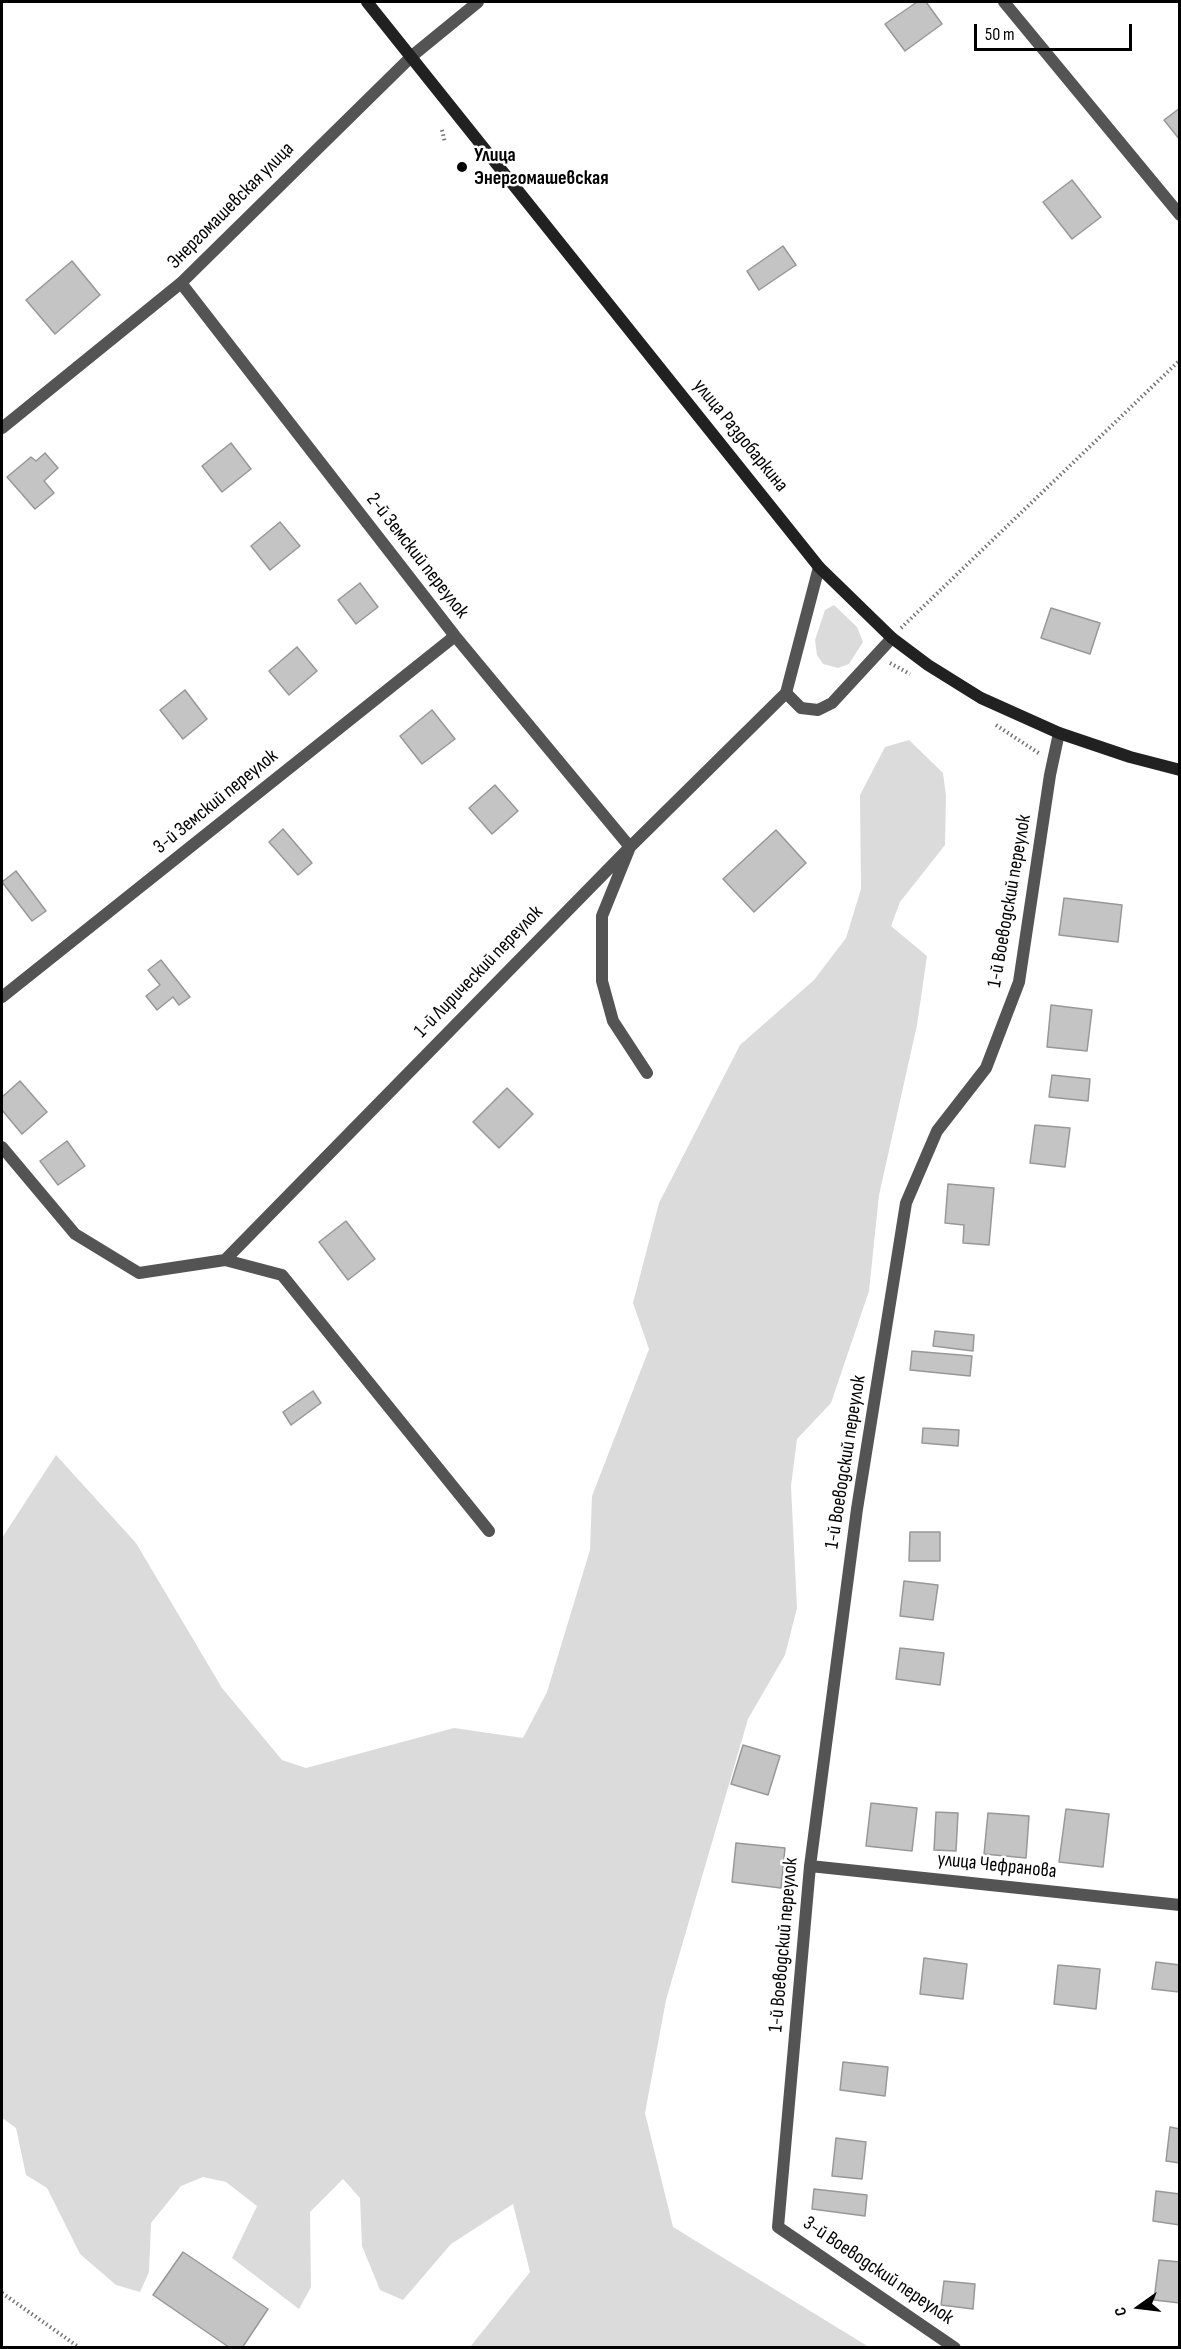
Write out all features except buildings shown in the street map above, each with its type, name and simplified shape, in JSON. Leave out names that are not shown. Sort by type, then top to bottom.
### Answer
[{"type":"street","name":"улица Раздобаркина","points":[[367,2],[819,567],[892,638],[981,698],[1059,733],[1130,757],[1179,770]]},
{"type":"street","name":"Энергомашевская улица","points":[[2,428],[181,283],[412,56],[478,2]]},
{"type":"street","points":[[1004,2],[1179,215]]},
{"type":"street","name":"2-й Земский переулок","points":[[181,283],[455,636],[630,847]]},
{"type":"street","points":[[819,567],[786,693],[801,708],[818,710],[832,704],[892,638]]},
{"type":"street","name":"3-й Земский переулок","points":[[2,997],[455,636]]},
{"type":"street","name":"1-й Лирический переулок","points":[[225,1260],[630,847],[786,693]]},
{"type":"street","name":"1-й Воеводский переулок","points":[[778,2227],[810,1866],[857,1509],[906,1203],[937,1131],[986,1068],[1019,982],[1050,775],[1059,733]]},
{"type":"street","points":[[630,847],[602,916],[602,981],[613,1021],[647,1072]]},
{"type":"street","points":[[2,1147],[75,1234],[139,1273],[225,1260],[282,1275],[489,1531]]},
{"type":"street","name":"улица Чефранова","points":[[810,1866],[1179,1905]]},
{"type":"street","name":"3-й Воеводский переулок","points":[[778,2227],[955,2348]]},
{"type":"path","points":[[442,130],[445,143]]},
{"type":"path","points":[[892,638],[1179,360]]},
{"type":"path","points":[[2,2293],[80,2348]]},
{"type":"shaded area","points":[[834,605],[857,627],[863,642],[849,664],[838,668],[823,664],[817,655],[815,640],[825,610]]},
{"type":"shaded area","points":[[909,740],[943,773],[946,796],[945,845],[900,902],[891,926],[927,956],[917,1025],[879,1195],[869,1291],[831,1403],[797,1439],[791,1486],[797,1608],[785,1655],[748,1719],[666,2000],[645,2113],[673,2227],[869,2347],[470,2347],[530,2272],[513,2204],[451,2244],[403,2300],[380,2290],[362,2246],[360,2198],[343,2179],[310,2212],[311,2287],[299,2309],[232,2258],[257,2206],[226,2182],[203,2177],[181,2186],[151,2223],[149,2272],[140,2292],[116,2285],[80,2254],[47,2188],[26,2175],[16,2128],[2,2118],[2,1538],[56,1455],[136,1543],[222,1688],[282,1760],[306,1768],[454,1728],[523,1738],[547,1692],[590,1550],[592,1496],[649,1349],[633,1303],[659,1203],[740,1045],[814,980],[846,938],[861,889],[860,795],[885,747]]},
{"type":"place","name":"Улица Энергомашевская","points":[[462,167]]}]
